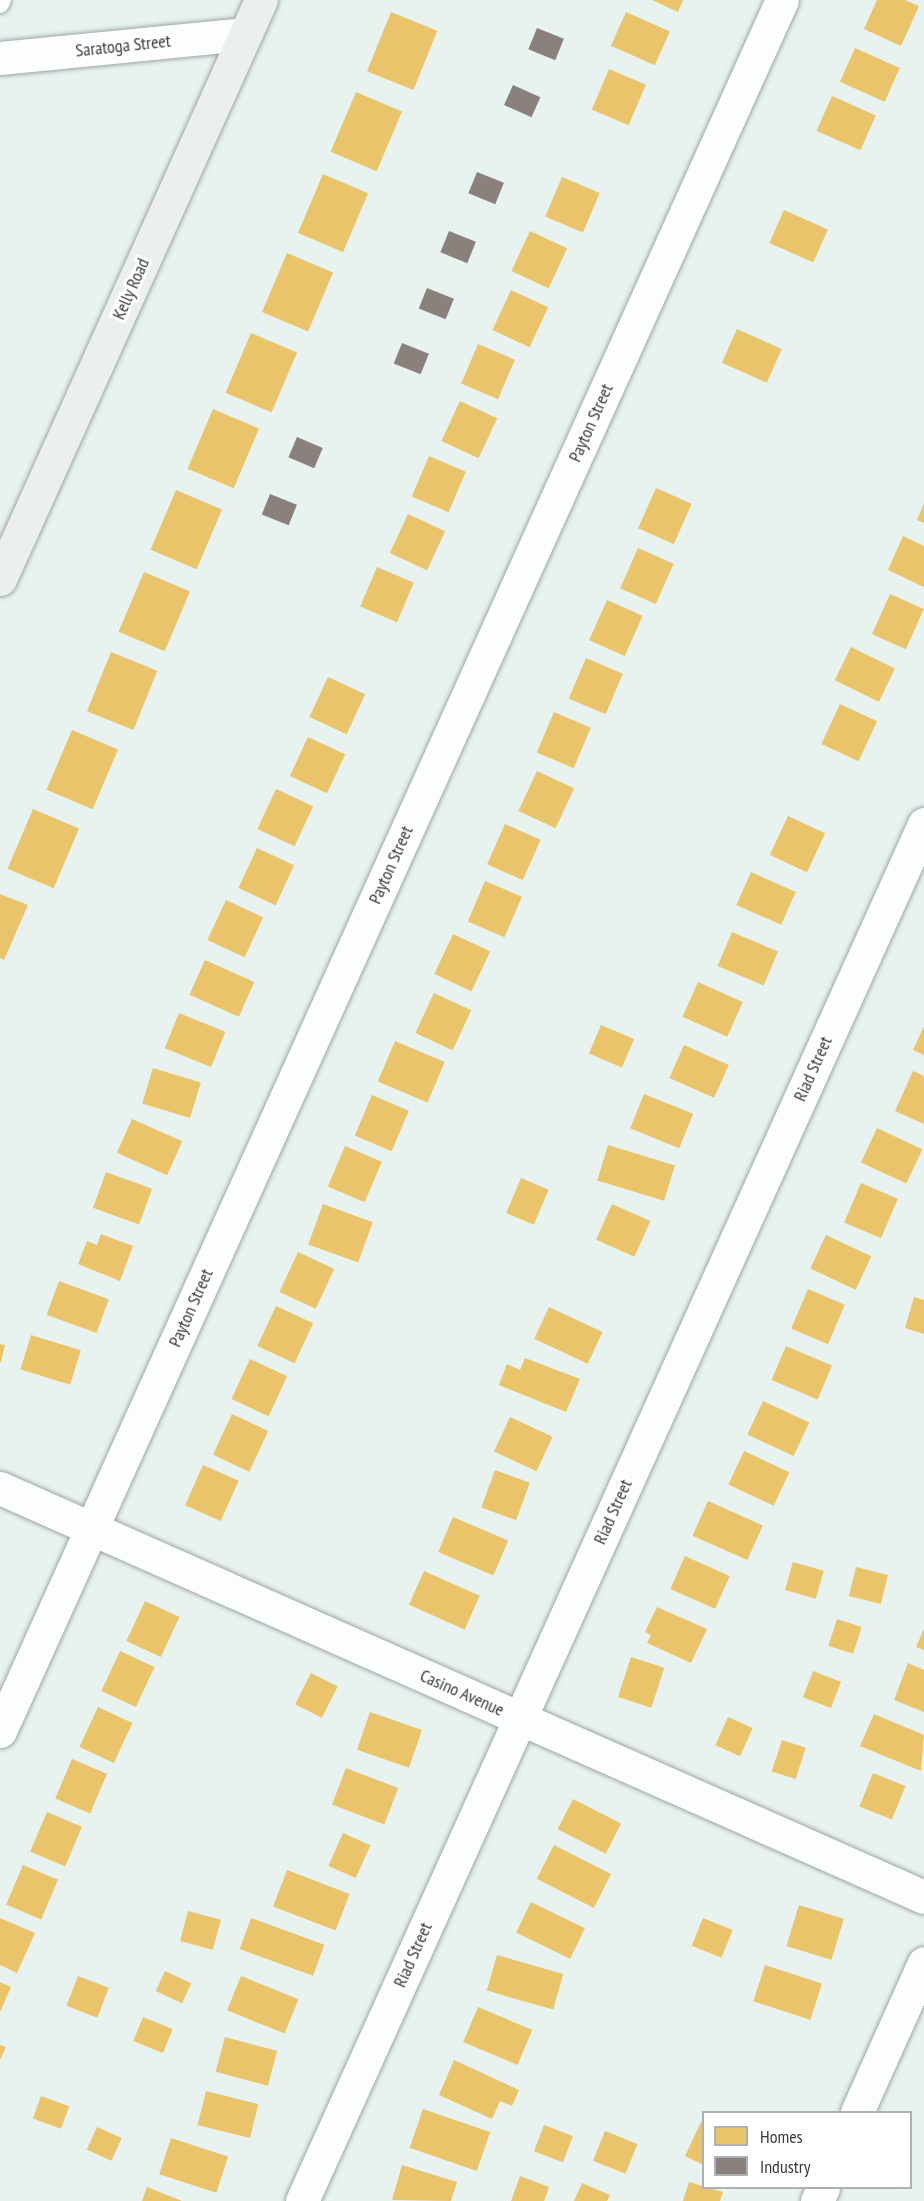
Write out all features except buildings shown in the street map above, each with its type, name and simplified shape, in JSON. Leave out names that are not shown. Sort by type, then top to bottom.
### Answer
[{"type":"street","name":"Kelly Road","points":[[0,579],[261,0]]},
{"type":"street","name":"Payton Street","points":[[0,1731],[782,0]]},
{"type":"street","name":"Saratoga Street","points":[[0,58],[246,34]]},
{"type":"street","name":"Riad Street","points":[[302,2201],[924,824]]},
{"type":"street","name":"Casino Avenue","points":[[0,1488],[924,1897]]},
{"type":"street","points":[[857,2111],[924,1963]]},
{"type":"lane","points":[[0,4],[2,0]]}]
